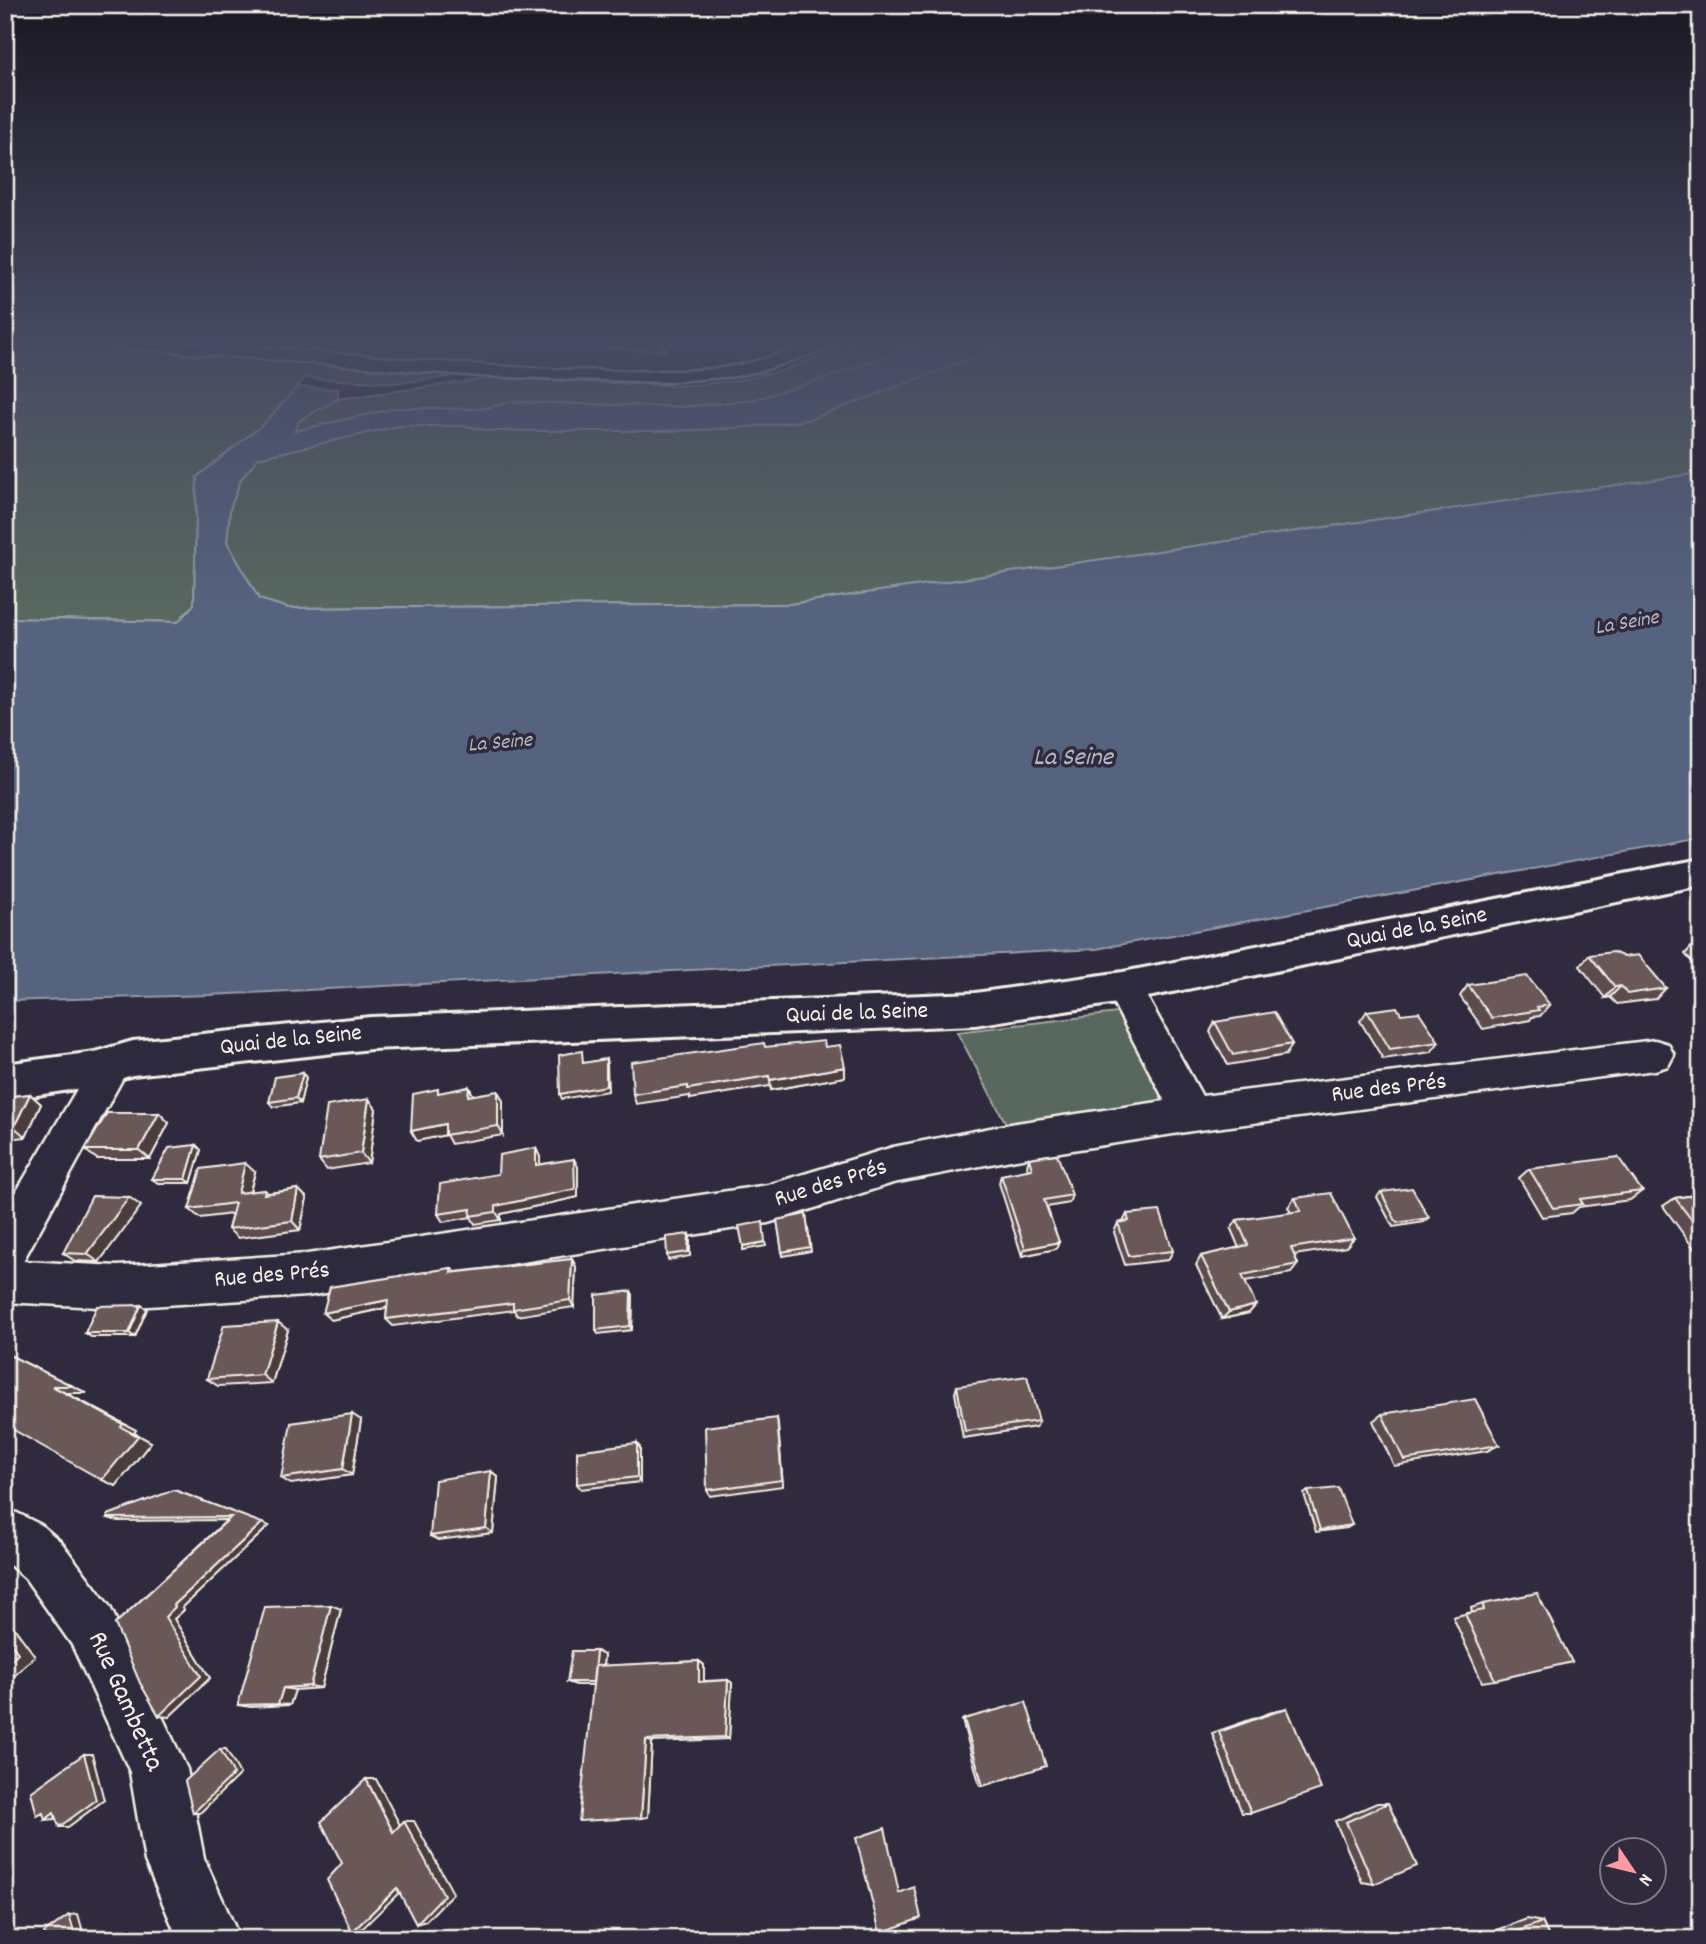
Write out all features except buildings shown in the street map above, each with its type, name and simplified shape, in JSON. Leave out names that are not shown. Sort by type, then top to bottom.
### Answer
[{"type":"street","name":"Quai de la Seine","points":[[5,1082],[95,1069],[133,1058],[371,1033],[975,1009],[1123,987],[1701,872]]},
{"type":"street","points":[[1123,987],[1192,1114]]},
{"type":"street","name":"Rue des Prés","points":[[5,1281],[117,1287],[307,1275],[768,1204],[893,1165],[1016,1141],[1192,1114],[1655,1055]]},
{"type":"street","points":[[5,1252],[112,1063]]},
{"type":"street","name":"Rue Gambetta","points":[[5,1532],[43,1560],[90,1626],[158,1769],[175,1861],[209,1939]]},
{"type":"shaded area","points":[[5,433],[253,433],[197,477],[194,605],[178,622],[5,618]]},
{"type":"shaded area","points":[[368,433],[1701,433],[1701,473],[790,604],[288,608],[259,599],[227,542],[230,509],[241,479],[258,457]]},
{"type":"shaded area","points":[[1117,1013],[1169,1104],[1009,1129],[957,1032]]},
{"type":"water","name":"La Seine","points":[[253,433],[369,433],[258,458],[241,479],[230,509],[227,542],[259,599],[288,608],[790,604],[1701,473],[1701,838],[1096,949],[210,995],[5,1001],[5,618],[178,622],[194,604],[197,477]]}]
